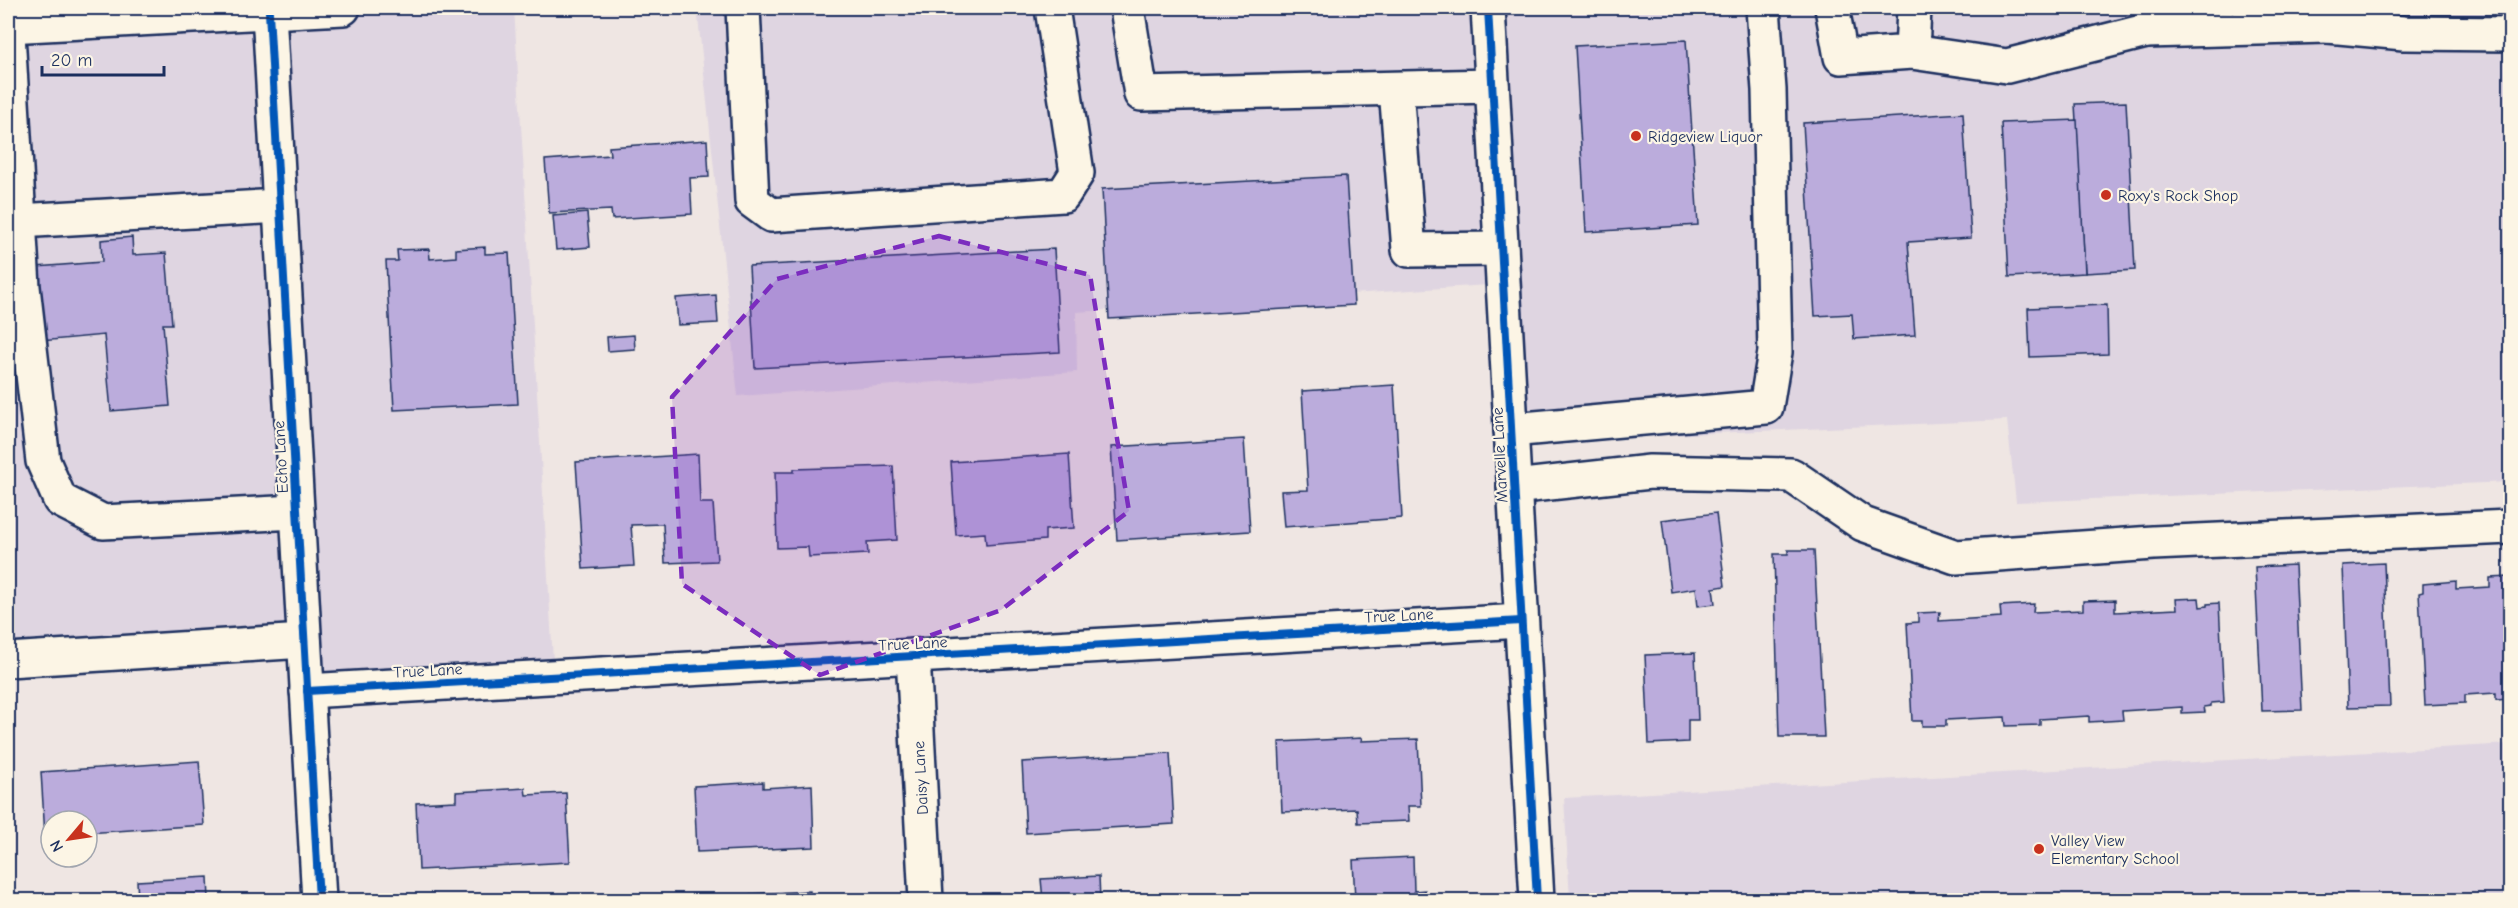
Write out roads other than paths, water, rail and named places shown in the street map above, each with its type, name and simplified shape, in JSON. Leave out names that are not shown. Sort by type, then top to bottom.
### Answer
[{"type":"street","points":[[8,26],[343,8]]},
{"type":"street","points":[[743,8],[752,201],[771,215],[1063,195],[1077,173],[1052,8]]},
{"type":"street","points":[[1127,8],[1141,94],[1492,86]]},
{"type":"street","name":"Marvelle Lane","points":[[1488,8],[1537,900]]},
{"type":"street","points":[[1511,430],[1766,407],[1775,352],[1769,102],[1763,8]]},
{"type":"street","points":[[1832,8],[1841,57],[1912,52],[2007,66],[2152,19],[2328,17],[2404,33],[2511,34]]},
{"type":"street","points":[[1912,52],[1914,8]]},
{"type":"street","name":"Echo Lane","points":[[269,12],[319,900]]},
{"type":"street","points":[[8,34],[23,287],[43,461],[60,500],[103,522],[297,512]]},
{"type":"street","points":[[1396,88],[1408,250],[1501,249]]},
{"type":"street","points":[[19,220],[280,206]]},
{"type":"street","points":[[1514,487],[1650,472],[1791,475],[1863,524],[1956,557],[2153,543],[2511,527]]},
{"type":"street","name":"True Lane","points":[[307,691],[1521,621]]},
{"type":"street","points":[[8,660],[304,641]]},
{"type":"street","name":"Daisy Lane","points":[[913,656],[926,900]]},
{"type":"place","name":"Ridgeview Liquor","points":[[1636,136]]},
{"type":"place","name":"Roxy's Rock Shop","points":[[2106,195]]},
{"type":"place","name":"Valley View Elementary School","points":[[2039,849]]}]
